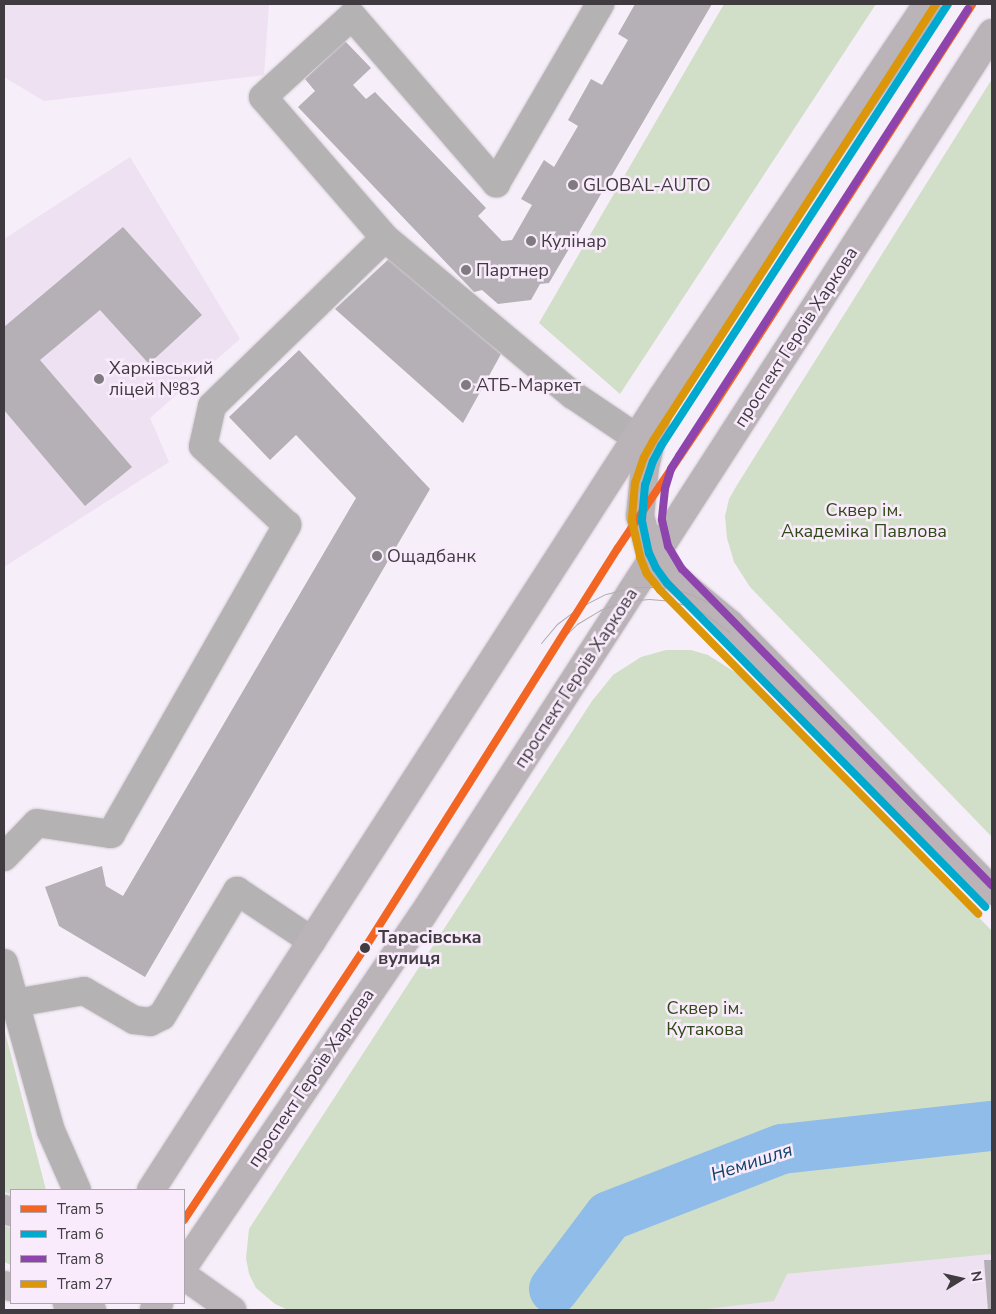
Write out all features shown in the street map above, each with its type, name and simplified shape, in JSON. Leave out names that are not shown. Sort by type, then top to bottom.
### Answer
[{"type":"main road","points":[[152,1189],[663,396],[927,4]]},
{"type":"main road","name":"проспект Героїв Харкова","points":[[185,1265],[422,916],[992,33]]},
{"type":"main road","points":[[663,396],[645,467],[641,493],[640,516],[652,559],[730,624],[992,891]]},
{"type":"main road","points":[[185,1277],[227,1307]]},
{"type":"main road","points":[[185,1299],[227,1307]]},
{"type":"street","points":[[600,4],[496,184],[352,16],[263,98],[385,238],[573,394],[637,438]]},
{"type":"street","points":[[4,857],[37,823],[111,834],[287,525],[203,446],[212,406],[385,238]]},
{"type":"street","points":[[15,1002],[84,991],[134,1020],[150,1022],[162,1016],[237,891],[312,941]]},
{"type":"street","points":[[4,963],[51,1131],[76,1189]]},
{"type":"shaded area","points":[[4,4],[269,4],[264,75],[44,101],[4,77]]},
{"type":"shaded area","name":"Харківський ліцей №83","points":[[130,157],[240,339],[150,418],[169,462],[4,567],[4,239]]},
{"type":"shaded area","points":[[992,1254],[992,1310],[698,1310],[787,1274]]},
{"type":"green space","points":[[724,4],[876,4],[620,394],[539,323]]},
{"type":"green space","name":"Сквер ім. Академіка Павлова","points":[[992,79],[992,837],[750,587],[734,562],[727,538],[725,516],[729,499],[737,485]]},
{"type":"green space","name":"Сквер ім. Кутакова","points":[[666,650],[691,650],[708,655],[749,681],[992,931],[992,1254],[787,1274],[774,1301],[698,1310],[288,1310],[275,1304],[256,1288],[249,1274],[246,1258],[249,1229],[592,701],[613,675],[641,657]]},
{"type":"green space","points":[[4,1028],[46,1189],[10,1189],[10,1194],[4,1192]]},
{"type":"green space","points":[[4,1226],[10,1228],[10,1265],[4,1262]]},
{"type":"building","points":[[635,4],[712,4],[549,283],[540,284],[531,300],[498,304],[482,290],[474,292],[298,107],[315,91],[305,79],[345,41],[371,68],[353,85],[366,99],[375,92],[486,208],[478,216],[502,241],[512,240],[532,205],[521,199],[544,160],[554,167],[578,126],[568,120],[591,79],[602,85],[628,40],[618,34]]},
{"type":"building","points":[[123,227],[202,315],[149,364],[100,310],[40,360],[132,467],[85,506],[4,410],[4,327]]},
{"type":"building","points":[[392,256],[501,354],[463,423],[335,309]]},
{"type":"building","points":[[299,350],[430,489],[145,977],[59,926],[45,887],[102,866],[106,886],[123,896],[356,498],[296,435],[270,460],[229,417]]},
{"type":"building","points":[[984,1260],[992,1260],[992,1310],[988,1310]]},
{"type":"waterway","name":"Немишля","points":[[554,1289],[609,1216],[782,1149],[992,1126]]},
{"type":"tram line","name":"27","points":[[936,4],[653,441],[644,457],[635,483],[632,521],[640,557],[647,574],[660,590],[978,914]]},
{"type":"tram line","name":"6","points":[[948,4],[661,446],[653,461],[645,485],[642,521],[649,553],[656,568],[667,583],[985,907]]},
{"type":"tram line","name":"5","points":[[185,1218],[365,948],[618,548],[705,419],[972,4]]},
{"type":"tram line","name":"8","points":[[968,9],[671,469],[665,489],[662,520],[668,546],[682,569],[992,886]]},
{"type":"tram line","points":[[541,643],[557,624],[578,608],[606,594],[634,587],[661,587],[685,592],[716,606],[737,622]]},
{"type":"tram line","points":[[561,640],[577,624],[600,610],[625,601],[649,599],[670,601],[693,607],[729,632]]},
{"type":"place","name":"GLOBAL-AUTO","points":[[573,185]]},
{"type":"place","name":"Кулінар","points":[[531,241]]},
{"type":"place","name":"Партнер","points":[[466,270]]},
{"type":"place","name":"Харківський ліцей №83","points":[[99,379]]},
{"type":"place","name":"АТБ-Маркет","points":[[466,385]]},
{"type":"place","name":"Ощадбанк","points":[[377,556]]},
{"type":"place","name":"Тарасівська вулиця","points":[[365,948]]}]
